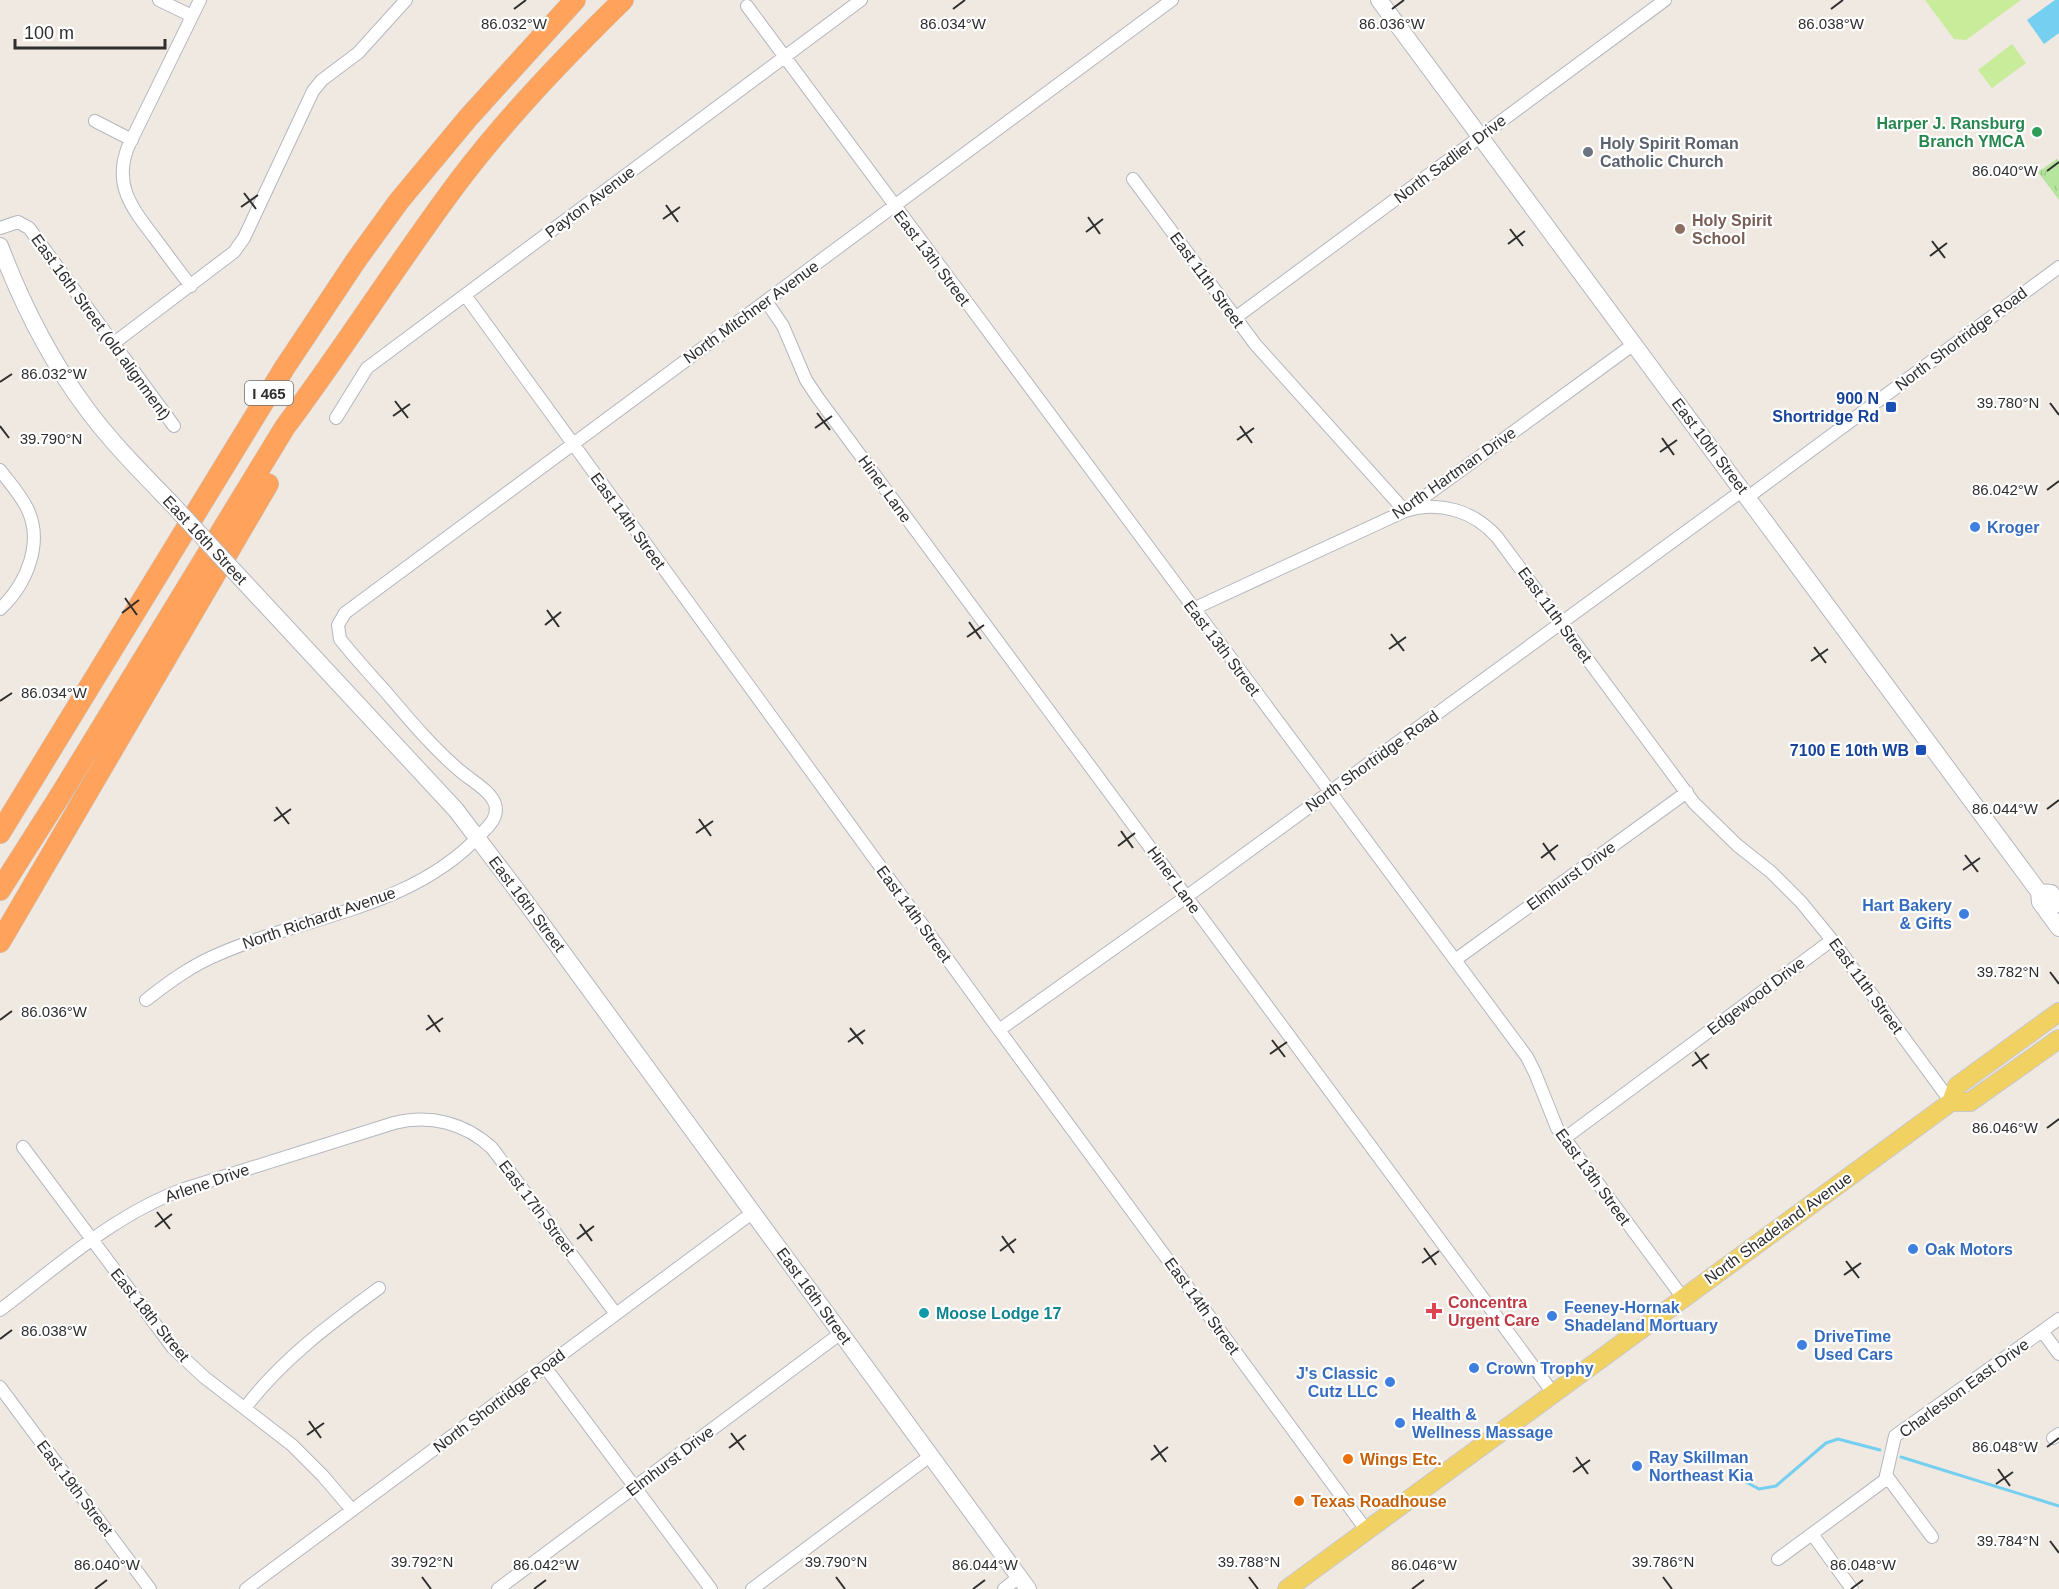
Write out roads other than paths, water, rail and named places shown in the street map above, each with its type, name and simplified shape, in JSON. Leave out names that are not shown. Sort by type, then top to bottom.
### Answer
[{"type":"highway","name":"I 465","points":[[0,833],[269,392],[357,259],[404,195],[468,118],[575,0]]},
{"type":"highway","name":"I 465","points":[[0,890],[80,764],[285,428],[322,378],[365,312],[458,183],[535,92],[623,0]]},
{"type":"highway","points":[[0,942],[296,435],[322,378]]},
{"type":"main road","name":"North Shadeland Avenue","points":[[1287,1589],[1951,1102],[1957,1086],[2059,1012]]},
{"type":"main road","name":"North Shadeland Avenue","points":[[1951,1102],[1971,1102],[2059,1039]]},
{"type":"street","points":[[159,0],[192,16]]},
{"type":"street","points":[[191,286],[132,207],[124,184],[123,165],[132,140],[200,0]]},
{"type":"street","points":[[114,343],[226,260],[241,243],[311,94],[318,84],[358,53],[406,0]]},
{"type":"street","name":"Payton Avenue","points":[[336,418],[367,368],[861,0]]},
{"type":"street","name":"North Mitchner Avenue","points":[[491,796],[442,755],[419,732],[343,642],[338,628],[341,618],[1172,0]]},
{"type":"street","name":"East 10th Street","points":[[1379,0],[2039,892],[2040,902],[2059,928]]},
{"type":"street","name":"North Sadlier Drive","points":[[1235,318],[1665,0]]},
{"type":"street","name":"East 13th Street","points":[[747,6],[1527,1058],[1557,1128],[1683,1298]]},
{"type":"street","points":[[95,121],[132,140]]},
{"type":"street","name":"East 11th Street","points":[[1133,179],[1254,344],[1405,511],[1425,507],[1462,511],[1483,523],[1497,537],[1686,792],[1713,823],[1771,872],[1801,902],[1832,940],[1951,1102]]},
{"type":"street","name":"East 16th Street (old alignment)","points":[[0,228],[18,222],[29,228],[174,426]]},
{"type":"street","name":"East 16th Street","points":[[0,246],[32,322],[68,383],[103,430],[413,763],[477,838],[1024,1583]]},
{"type":"street","name":"North Shortridge Road","points":[[999,1030],[1186,897],[1561,623],[1745,494],[2059,267]]},
{"type":"street","name":"East 14th Street","points":[[465,295],[1366,1531]]},
{"type":"street","name":"Hiner Lane","points":[[766,301],[783,326],[806,380],[818,398],[1553,1393]]},
{"type":"street","name":"North Hartman Drive","points":[[1193,609],[1405,511],[1634,344]]},
{"type":"street","points":[[0,470],[26,506],[32,519],[35,540],[26,572],[0,609]]},
{"type":"street","name":"Elmhurst Drive","points":[[1455,960],[1686,792]]},
{"type":"street","name":"North Richardt Avenue","points":[[146,1000],[189,969],[219,954],[363,906],[406,888],[442,867],[477,838],[495,816],[496,807],[491,796]]},
{"type":"street","name":"East 10th Street","points":[[2039,892],[2051,893],[2059,904]]},
{"type":"street","name":"Edgewood Drive","points":[[1565,1138],[1832,940]]},
{"type":"street","name":"Arlene Drive","points":[[0,1310],[92,1241],[141,1208],[184,1189],[394,1123],[417,1119],[442,1121]]},
{"type":"street","name":"East 17th Street","points":[[442,1121],[469,1131],[496,1153],[616,1314]]},
{"type":"street","name":"East 18th Street","points":[[23,1147],[173,1347],[204,1377],[303,1454],[352,1510]]},
{"type":"street","name":"North Shortridge Road","points":[[246,1589],[752,1213]]},
{"type":"street","points":[[245,1408],[306,1343],[379,1288]]},
{"type":"street","name":"Charleston East Drive","points":[[1886,1475],[1895,1436],[2059,1318]]},
{"type":"street","points":[[2042,1331],[2059,1354]]},
{"type":"street","name":"Elmhurst Drive","points":[[498,1589],[841,1333]]},
{"type":"street","points":[[545,1367],[711,1589]]},
{"type":"street","name":"East 19th Street","points":[[0,1388],[150,1589]]},
{"type":"street","points":[[752,1589],[930,1456]]},
{"type":"street","points":[[1778,1559],[1885,1480],[1886,1475]]},
{"type":"street","points":[[1886,1475],[1932,1537]]},
{"type":"street","points":[[1812,1534],[1852,1589]]},
{"type":"street","points":[[1004,1589],[1024,1583]]},
{"type":"water","points":[[2055,0],[2059,0],[2059,33],[2044,44],[2027,20]]},
{"type":"waterway","points":[[1746,1482],[1759,1489],[1776,1486],[1826,1443],[1838,1439],[1880,1450]]},
{"type":"waterway","points":[[1901,1457],[2059,1506]]},
{"type":"place","name":"Harper J. Ransburg Branch YMCA","points":[[2037,132]]},
{"type":"place","name":"Holy Spirit Roman Catholic Church","points":[[1588,152]]},
{"type":"place","name":"Holy Spirit School","points":[[1680,229]]},
{"type":"place","name":"900 N Shortridge Rd","points":[[1891,407]]},
{"type":"place","name":"Kroger","points":[[1975,527]]},
{"type":"place","name":"7100 E 10th WB","points":[[1921,750]]},
{"type":"place","name":"Hart Bakery & Gifts","points":[[1964,914]]},
{"type":"place","name":"Oak Motors","points":[[1913,1249]]},
{"type":"place","name":"Concentra Urgent Care","points":[[1434,1311]]},
{"type":"place","name":"Moose Lodge 17","points":[[924,1313]]},
{"type":"place","name":"Feeney-Hornak Shadeland Mortuary","points":[[1552,1316]]},
{"type":"place","name":"DriveTime Used Cars","points":[[1802,1345]]},
{"type":"place","name":"Crown Trophy","points":[[1474,1368]]},
{"type":"place","name":"J's Classic Cutz LLC","points":[[1390,1382]]},
{"type":"place","name":"Health & Wellness Massage","points":[[1400,1423]]},
{"type":"place","name":"Wings Etc.","points":[[1348,1459]]},
{"type":"place","name":"Ray Skillman Northeast Kia","points":[[1637,1466]]},
{"type":"place","name":"Texas Roadhouse","points":[[1299,1501]]}]
